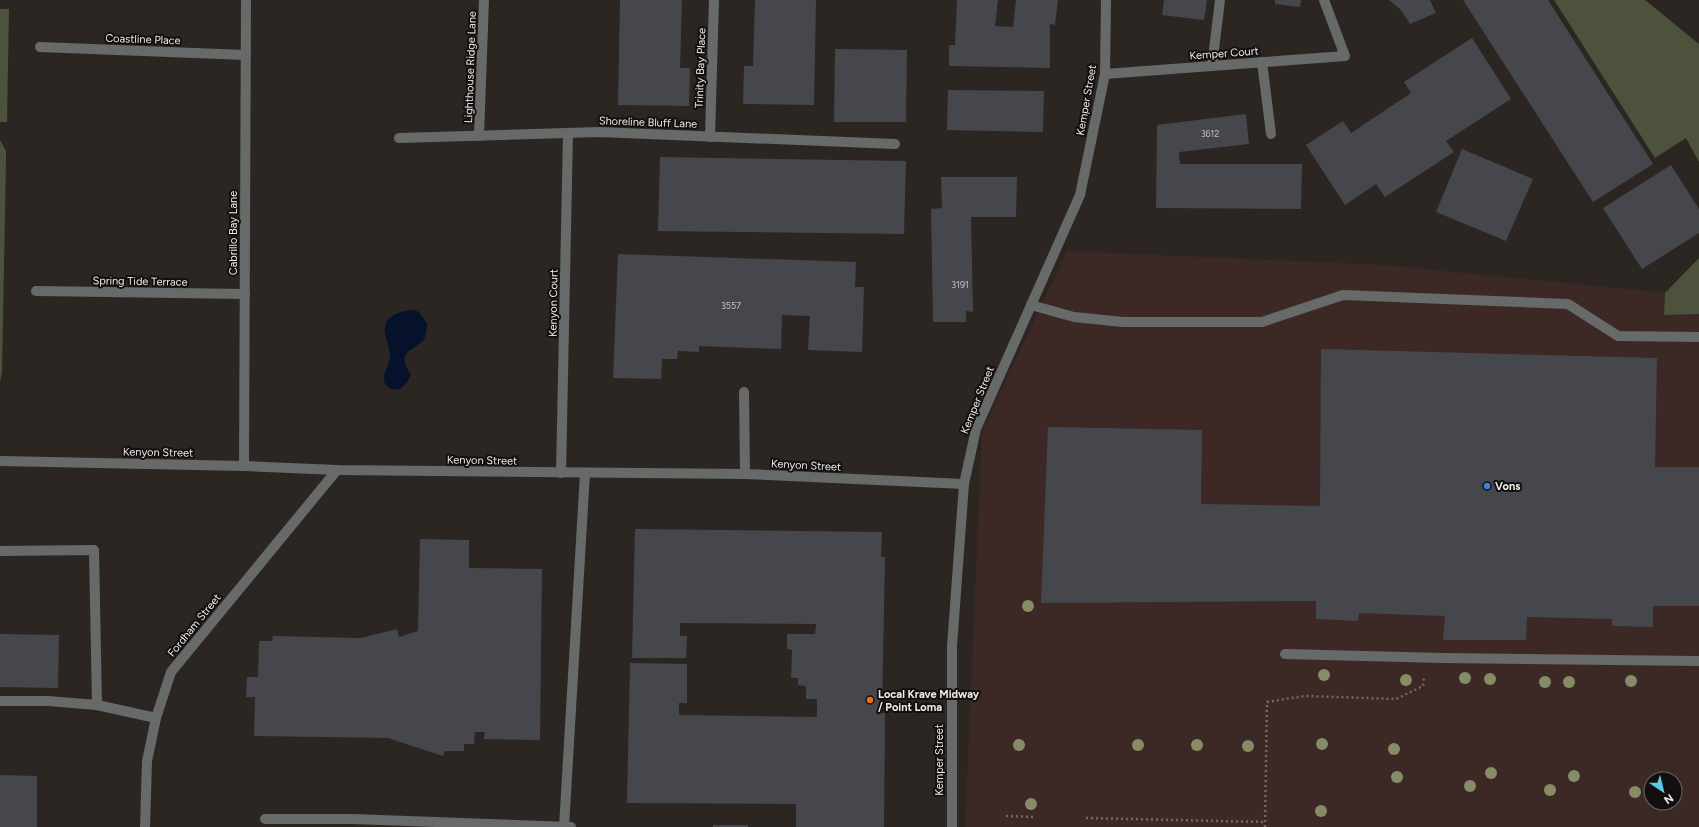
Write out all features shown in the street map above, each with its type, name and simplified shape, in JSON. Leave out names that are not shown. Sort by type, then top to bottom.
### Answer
[{"type":"street","name":"Cabrillo Bay Lane","points":[[244,466],[246,0]]},
{"type":"street","name":"Lighthouse Ridge Lane","points":[[479,136],[484,0]]},
{"type":"street","name":"Trinity Bay Place","points":[[710,137],[714,0]]},
{"type":"street","name":"Kemper Street","points":[[952,827],[952,646],[964,484],[976,429],[1080,195],[1105,74],[1106,0]]},
{"type":"street","points":[[1212,66],[1220,0]]},
{"type":"street","name":"Kemper Court","points":[[1105,74],[1345,56],[1324,0]]},
{"type":"street","name":"Coastline Place","points":[[40,47],[246,55]]},
{"type":"street","points":[[1262,62],[1271,134]]},
{"type":"street","name":"Shoreline Bluff Lane","points":[[399,138],[599,132],[895,144]]},
{"type":"street","name":"Kenyon Court","points":[[561,473],[568,133]]},
{"type":"street","name":"Spring Tide Terrace","points":[[36,291],[245,294]]},
{"type":"street","points":[[1031,305],[1074,317],[1123,322],[1262,322],[1343,295],[1568,304],[1618,336],[1699,337]]},
{"type":"street","points":[[744,392],[745,474]]},
{"type":"street","name":"Kenyon Street","points":[[0,461],[244,466],[337,470],[745,474],[964,484]]},
{"type":"street","name":"Fordham Street","points":[[145,827],[147,761],[156,718],[171,672],[337,470]]},
{"type":"street","points":[[564,827],[585,473]]},
{"type":"street","points":[[0,551],[94,550],[97,705]]},
{"type":"street","points":[[1285,654],[1426,658],[1699,661]]},
{"type":"street","points":[[0,701],[48,701],[97,705],[156,718]]},
{"type":"street","points":[[265,819],[353,819],[570,827]]},
{"type":"path","points":[[1265,827],[1267,702],[1305,696],[1396,699],[1423,686],[1426,658]]},
{"type":"path","points":[[1006,816],[1036,817]]},
{"type":"path","points":[[1086,818],[1265,822]]},
{"type":"shaded area","points":[[1067,251],[1384,265],[1665,293],[1664,315],[1699,314],[1699,827],[965,827],[982,432]]},
{"type":"green space","points":[[1554,0],[1645,0],[1699,44],[1699,162],[1686,138],[1655,158]]},
{"type":"green space","points":[[0,9],[9,9],[7,122],[0,122]]},
{"type":"green space","points":[[0,140],[6,151],[6,161],[2,373],[0,382]]},
{"type":"green space","points":[[1699,258],[1699,314],[1664,315],[1665,293]]},
{"type":"water","points":[[414,310],[419,312],[427,324],[426,335],[421,342],[406,355],[406,366],[411,374],[407,382],[401,388],[394,390],[384,382],[384,375],[390,358],[385,334],[386,322],[393,315]]},
{"type":"building","points":[[620,0],[682,0],[680,68],[690,68],[689,106],[618,105]]},
{"type":"building","points":[[755,0],[816,0],[814,105],[743,104],[744,66],[753,66]]},
{"type":"building","points":[[957,0],[998,0],[995,26],[1013,27],[1016,0],[1058,0],[1055,25],[1050,24],[1050,68],[949,66],[949,45],[955,45]]},
{"type":"building","points":[[1164,0],[1207,0],[1204,20],[1162,15]]},
{"type":"building","points":[[1275,0],[1301,0],[1300,7],[1275,4]]},
{"type":"building","points":[[1389,0],[1430,0],[1436,13],[1410,24],[1401,10]]},
{"type":"building","points":[[1463,0],[1548,0],[1653,164],[1593,202]]},
{"type":"building","points":[[1472,38],[1511,99],[1446,141],[1454,152],[1385,197],[1376,184],[1345,205],[1306,145],[1343,121],[1351,133],[1411,93],[1404,82]]},
{"type":"building","points":[[835,49],[907,50],[906,122],[834,122]]},
{"type":"building","points":[[948,90],[1044,91],[1043,132],[947,130]]},
{"type":"building","points":[[1246,114],[1249,144],[1179,152],[1180,164],[1302,164],[1301,209],[1156,208],[1157,125]]},
{"type":"building","points":[[1462,149],[1533,179],[1506,241],[1436,212]]},
{"type":"building","points":[[660,157],[906,161],[904,234],[658,231]]},
{"type":"building","points":[[1671,165],[1699,209],[1699,233],[1642,269],[1603,208]]},
{"type":"building","points":[[941,177],[1017,177],[1016,217],[971,217],[973,312],[966,311],[966,322],[933,322],[931,209],[942,208]]},
{"type":"building","points":[[618,254],[856,262],[855,287],[864,287],[862,352],[808,350],[810,316],[782,315],[781,349],[699,346],[699,352],[678,351],[677,359],[662,359],[661,379],[613,378]]},
{"type":"building","name":"Vons","points":[[1321,349],[1657,358],[1655,467],[1699,467],[1699,606],[1653,606],[1653,627],[1612,626],[1612,619],[1527,617],[1526,640],[1443,640],[1445,616],[1359,613],[1358,621],[1316,619],[1316,601],[1041,603],[1048,427],[1202,430],[1201,504],[1320,506]]},
{"type":"building","points":[[635,529],[882,532],[881,557],[885,557],[882,713],[885,713],[884,827],[796,827],[796,804],[627,803],[630,663],[687,664],[687,703],[679,703],[679,715],[817,717],[817,699],[806,699],[806,686],[798,685],[798,678],[791,678],[792,650],[787,649],[787,634],[815,634],[816,624],[680,623],[680,636],[687,636],[686,658],[632,658]]},
{"type":"building","points":[[420,539],[469,540],[469,568],[542,569],[540,740],[484,739],[485,732],[475,732],[474,744],[464,744],[464,751],[445,751],[443,756],[388,738],[254,736],[255,697],[246,697],[247,677],[258,677],[259,641],[272,641],[273,636],[361,638],[397,629],[399,637],[418,631]]},
{"type":"building","points":[[0,634],[59,635],[58,688],[0,687]]},
{"type":"building","points":[[0,775],[37,776],[37,827],[0,827]]},
{"type":"building","points":[[713,825],[748,825],[748,827],[713,827]]},
{"type":"place","name":"Vons","points":[[1487,486]]},
{"type":"place","name":"Local Krave Midway / Point Loma","points":[[870,700]]}]
